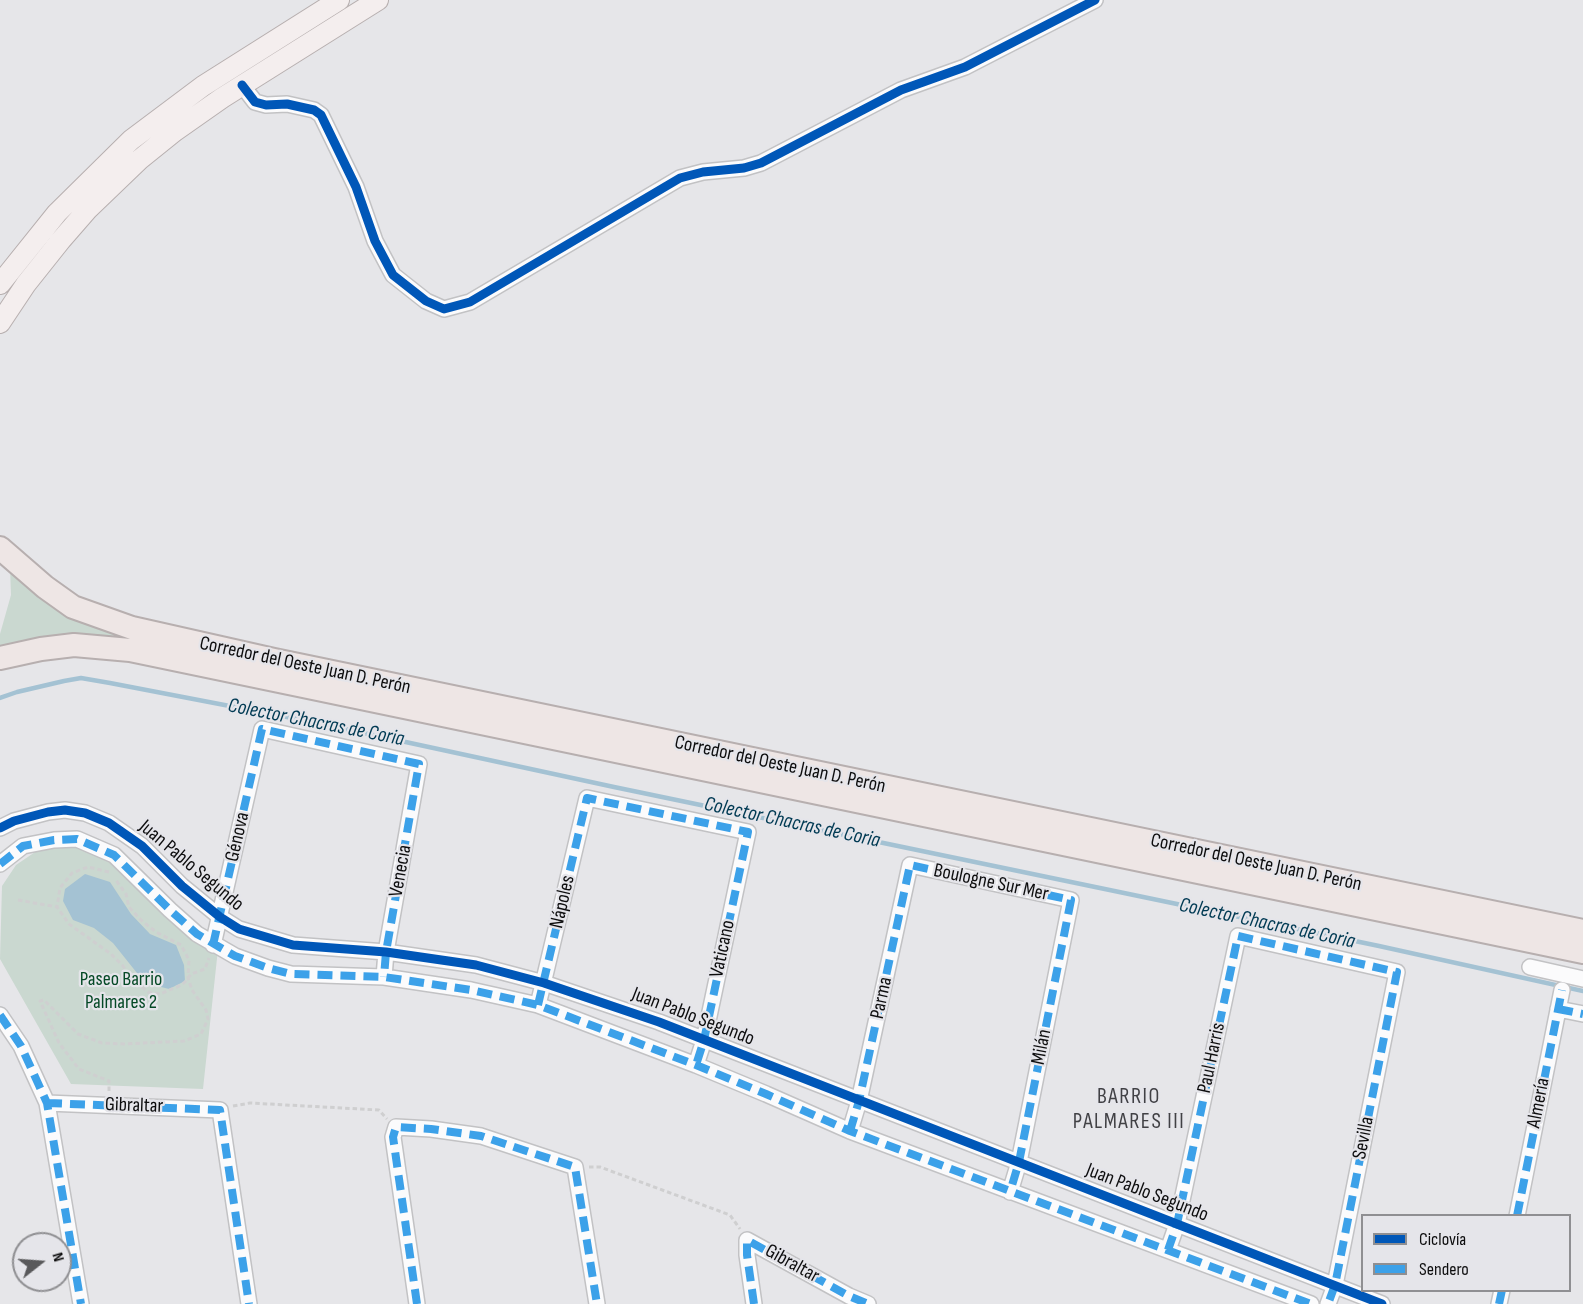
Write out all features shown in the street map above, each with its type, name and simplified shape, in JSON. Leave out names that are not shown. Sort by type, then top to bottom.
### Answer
[{"type":"highway","name":"Corredor del Oeste Juan D. Perón","points":[[0,548],[36,580],[74,607],[132,628],[309,667],[1583,931]]},
{"type":"highway","name":"Corredor del Oeste Juan D. Perón","points":[[0,658],[74,645],[130,650],[1583,952]]},
{"type":"main road","points":[[0,284],[57,213],[131,140],[202,86],[339,0]]},
{"type":"main road","points":[[0,323],[49,254],[105,192],[166,138],[242,85],[378,0]]},
{"type":"street","points":[[242,85],[255,102],[266,105],[286,104],[314,110],[321,115],[356,187],[375,241],[393,275],[426,301],[444,309],[470,302],[680,178],[703,172],[744,168],[761,163],[901,90],[965,67],[1095,0]]},
{"type":"street","name":"Génova","points":[[213,945],[262,729],[419,765]]},
{"type":"street","name":"Venecia","points":[[384,977],[386,952],[419,765]]},
{"type":"street","name":"Nápoles","points":[[538,1005],[587,798],[748,832]]},
{"type":"street","name":"Juan Pablo Segundo","points":[[0,828],[26,817],[65,810],[85,813],[109,823],[142,846],[182,886],[220,917],[239,929],[292,945],[386,952],[476,965],[544,983],[659,1022],[1382,1304]]},
{"type":"street","name":"Vaticano","points":[[696,1065],[704,1040],[748,832]]},
{"type":"street","name":"Juan Pablo Segundo","points":[[0,864],[23,846],[77,838],[114,855],[170,910],[213,945],[268,968],[291,974],[384,977],[471,990],[538,1005],[696,1065],[850,1131],[1311,1304]]},
{"type":"street","name":"Boulogne Sur Mer","points":[[910,865],[1071,900]]},
{"type":"street","name":"Parma","points":[[850,1131],[859,1101],[910,865]]},
{"type":"street","name":"Milán","points":[[1010,1192],[1019,1162],[1071,900]]},
{"type":"street","name":"Paul Harris","points":[[1168,1250],[1177,1224],[1238,936],[1397,972]]},
{"type":"street","points":[[1530,967],[1583,980]]},
{"type":"street","name":"Sevilla","points":[[1328,1304],[1335,1285],[1397,972]]},
{"type":"street","name":"Almería","points":[[1517,1214],[1562,990]]},
{"type":"street","points":[[1558,1009],[1583,1014]]},
{"type":"street","points":[[0,1014],[21,1046],[47,1103],[81,1304]]},
{"type":"street","name":"Gibraltar","points":[[47,1103],[220,1110]]},
{"type":"street","points":[[220,1110],[249,1304]]},
{"type":"street","points":[[417,1304],[393,1137],[396,1127],[481,1136],[575,1167],[597,1304]]},
{"type":"street","points":[[747,1240],[754,1304]]},
{"type":"street","name":"Gibraltar","points":[[747,1240],[849,1296],[868,1304]]},
{"type":"path","points":[[109,1105],[109,1081],[79,1069],[59,1043],[39,1001],[44,1000],[78,1034],[102,1043],[184,1041],[201,1034],[208,1019],[206,1010],[192,990],[188,978],[189,960],[181,945],[156,932],[141,920],[129,907],[126,894],[108,872],[88,867],[72,873],[60,888],[57,907],[69,924],[111,954],[123,966],[130,978],[148,992],[160,994],[178,986],[188,978],[191,974],[205,969],[213,945]]},
{"type":"path","points":[[18,900],[57,907]]},
{"type":"path","points":[[220,1110],[250,1103],[379,1110],[396,1127]]},
{"type":"path","points":[[575,1167],[600,1167],[730,1215],[747,1240]]},
{"type":"green space","points":[[10,567],[135,641],[0,650],[0,634],[11,595]]},
{"type":"green space","name":"Paseo Barrio Palmares 2","points":[[72,843],[107,852],[218,949],[203,1089],[71,1084],[0,959],[2,886],[16,865],[41,848]]},
{"type":"water","points":[[85,874],[110,882],[131,914],[150,934],[176,945],[184,965],[185,981],[169,989],[145,983],[113,943],[94,928],[73,920],[63,901],[65,889]]},
{"type":"waterway","name":"Colector Chacras de Coria","points":[[0,698],[81,678],[110,683],[313,722],[1583,991]]},
{"type":"marked path","points":[[213,945],[262,729],[419,764],[386,952],[384,977]]},
{"type":"marked path","points":[[538,1005],[587,798],[748,832],[704,1040],[696,1065]]},
{"type":"marked path","points":[[0,864],[23,846],[54,840],[77,839],[114,855],[197,934],[235,956],[291,974],[384,977],[471,990],[538,1005],[696,1065],[850,1131],[1311,1304]]},
{"type":"marked path","points":[[850,1131],[859,1101],[910,865],[1071,900],[1019,1162],[1010,1192]]},
{"type":"marked path","points":[[1168,1250],[1177,1224],[1238,936],[1397,972],[1335,1285],[1328,1304]]},
{"type":"marked path","points":[[1517,1214],[1562,990]]},
{"type":"marked path","points":[[1558,1009],[1583,1014]]},
{"type":"marked path","points":[[0,1015],[21,1046],[47,1103],[81,1304]]},
{"type":"marked path","points":[[47,1103],[220,1110],[249,1304]]},
{"type":"marked path","points":[[417,1304],[393,1137],[396,1127],[481,1136],[575,1167],[597,1304]]},
{"type":"marked path","points":[[754,1304],[747,1240],[849,1296],[868,1304]]},
{"type":"marked path","points":[[1499,1304],[1502,1292]]},
{"type":"cycle path","points":[[242,85],[255,102],[266,105],[287,104],[314,110],[321,115],[356,187],[375,241],[393,275],[426,301],[444,309],[470,302],[680,178],[703,172],[744,168],[761,163],[901,90],[965,67],[1095,0]]},
{"type":"cycle path","points":[[0,828],[14,821],[48,812],[65,810],[85,813],[109,823],[142,846],[182,886],[220,917],[239,929],[293,945],[386,952],[476,965],[544,983],[659,1022],[1382,1304]]},
{"type":"district","name":"BARRIO PALMARES III","points":[[1129,1110]]}]
